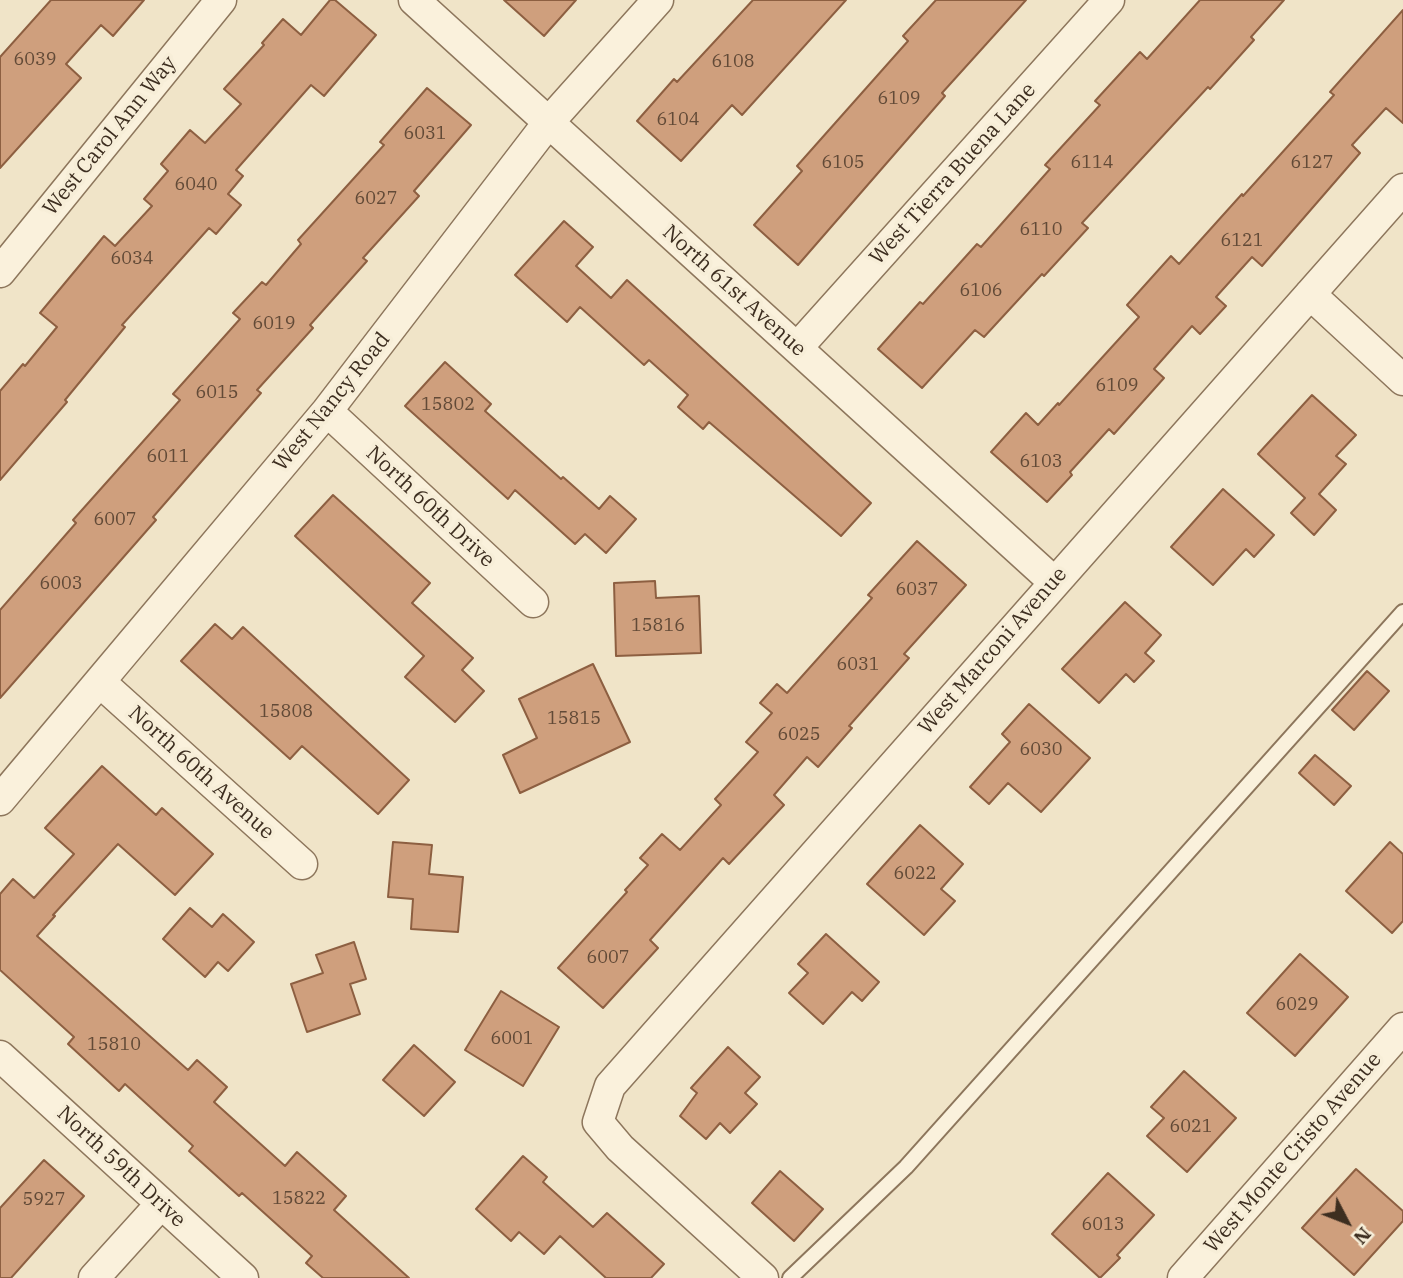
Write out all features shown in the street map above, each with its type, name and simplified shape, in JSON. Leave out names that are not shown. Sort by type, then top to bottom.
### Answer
[{"type":"street","name":"West Carol Ann Way","points":[[0,272],[221,0]]},
{"type":"street","name":"North 61st Avenue","points":[[414,0],[1054,582]]},
{"type":"street","name":"West Nancy Road","points":[[0,800],[327,411],[548,123],[658,0]]},
{"type":"street","name":"West Tierra Buena Lane","points":[[797,348],[1109,0]]},
{"type":"street","name":"West Marconi Avenue","points":[[763,1278],[620,1148],[598,1122],[611,1086],[1403,190]]},
{"type":"street","points":[[1310,295],[1403,380]]},
{"type":"street","name":"North 60th Drive","points":[[327,411],[533,602]]},
{"type":"street","name":"North 60th Avenue","points":[[100,682],[302,864]]},
{"type":"street","name":"West Monte Cristo Avenue","points":[[1183,1278],[1403,1028]]},
{"type":"street","name":"North 59th Drive","points":[[0,1056],[243,1278]]},
{"type":"street","points":[[93,1278],[161,1204]]},
{"type":"lane","points":[[790,1278],[906,1167],[1403,612]]},
{"type":"building","points":[[51,0],[144,0],[113,36],[101,25],[66,64],[81,78],[0,168],[0,57]]},
{"type":"building","points":[[330,0],[335,0],[376,35],[324,96],[311,85],[236,170],[243,176],[228,194],[241,205],[216,234],[209,228],[122,325],[125,327],[65,400],[67,402],[0,480],[0,391],[57,327],[40,313],[104,236],[115,246],[152,206],[144,199],[168,171],[161,164],[190,130],[205,143],[241,104],[224,89],[264,45],[262,43],[283,19],[301,35]]},
{"type":"building","points":[[504,0],[576,0],[544,36]]},
{"type":"building","points":[[753,0],[846,0],[742,115],[732,105],[681,161],[637,121],[674,79],[677,82]]},
{"type":"building","points":[[936,0],[1026,0],[942,93],[945,96],[798,265],[754,225],[802,171],[797,166],[908,41],[903,36]]},
{"type":"building","points":[[1200,0],[1284,0],[1251,37],[1254,40],[1210,89],[1208,87],[1082,223],[1088,228],[1044,276],[1042,274],[984,337],[975,330],[922,388],[878,349],[977,244],[981,247],[1050,169],[1045,165],[1100,105],[1095,101],[1140,52],[1147,59]]},
{"type":"building","points":[[1403,10],[1403,123],[1386,108],[1352,145],[1360,153],[1262,266],[1252,257],[1216,297],[1226,306],[1200,334],[1192,326],[1154,369],[1164,378],[1114,434],[1109,429],[1047,502],[991,452],[1026,413],[1038,425],[1058,403],[1059,405],[1139,317],[1127,305],[1171,256],[1179,264],[1242,194],[1243,196],[1334,95],[1330,92]]},
{"type":"building","points":[[427,88],[471,125],[414,191],[419,196],[363,258],[367,261],[310,325],[313,328],[257,390],[261,393],[153,517],[156,520],[0,698],[0,610],[76,523],[73,520],[180,400],[173,394],[240,319],[233,313],[262,282],[266,285],[301,244],[298,240],[384,145],[380,142]]},
{"type":"building","points":[[564,221],[593,247],[576,266],[611,298],[627,280],[871,503],[841,536],[709,422],[703,429],[678,407],[688,395],[649,360],[644,365],[580,307],[567,322],[515,275]]},
{"type":"building","points":[[445,362],[491,404],[485,411],[561,479],[563,477],[599,509],[610,496],[636,519],[606,553],[585,534],[575,544],[515,490],[508,499],[405,406]]},
{"type":"building","points":[[1312,395],[1356,435],[1336,456],[1346,464],[1319,494],[1336,510],[1314,535],[1291,513],[1305,498],[1258,454]]},
{"type":"building","points":[[1223,489],[1274,535],[1254,557],[1246,549],[1213,585],[1171,547]]},
{"type":"building","points":[[333,495],[430,583],[412,603],[473,658],[462,670],[484,691],[455,722],[405,677],[424,656],[295,536]]},
{"type":"building","points":[[917,541],[966,585],[904,654],[909,658],[849,726],[852,728],[818,767],[807,757],[774,795],[784,805],[729,864],[723,858],[650,940],[658,948],[603,1008],[558,968],[648,865],[640,858],[662,834],[680,850],[721,805],[715,799],[758,752],[746,742],[772,713],[760,703],[777,684],[787,693],[872,598],[868,595]]},
{"type":"building","points":[[655,581],[656,598],[699,596],[701,653],[616,656],[614,583]]},
{"type":"building","points":[[1125,602],[1161,635],[1145,653],[1154,661],[1134,682],[1126,674],[1099,703],[1062,669]]},
{"type":"building","points":[[215,624],[232,639],[243,627],[409,780],[378,814],[302,746],[290,759],[181,661]]},
{"type":"building","points":[[593,664],[630,742],[520,793],[503,755],[537,738],[519,699]]},
{"type":"building","points":[[1367,671],[1389,691],[1354,730],[1332,710]]},
{"type":"building","points":[[1029,704],[1090,758],[1041,812],[1008,783],[989,804],[970,787],[1010,742],[1002,734]]},
{"type":"building","points":[[1315,755],[1351,786],[1334,805],[1299,773]]},
{"type":"building","points":[[102,766],[156,815],[162,808],[213,854],[175,895],[118,844],[37,936],[188,1070],[197,1060],[227,1087],[214,1102],[285,1166],[297,1152],[346,1196],[334,1210],[409,1278],[323,1278],[306,1263],[312,1256],[242,1193],[239,1196],[189,1151],[193,1146],[125,1084],[119,1091],[68,1044],[74,1037],[0,970],[0,894],[13,879],[34,898],[74,854],[45,828]]},
{"type":"building","points":[[920,825],[963,864],[941,889],[955,901],[924,935],[867,884]]},
{"type":"building","points":[[393,842],[432,845],[429,874],[463,877],[458,932],[411,929],[413,899],[388,897]]},
{"type":"building","points":[[1390,842],[1403,854],[1403,921],[1392,933],[1346,891]]},
{"type":"building","points":[[190,908],[212,927],[223,914],[254,942],[228,971],[218,962],[205,977],[163,939]]},
{"type":"building","points":[[826,934],[879,982],[862,1001],[852,992],[823,1024],[789,993],[808,973],[798,964]]},
{"type":"building","points":[[354,942],[366,979],[350,984],[360,1014],[307,1032],[291,984],[323,973],[316,955]]},
{"type":"building","points":[[1300,954],[1348,997],[1295,1056],[1247,1013]]},
{"type":"building","points":[[501,991],[559,1027],[523,1086],[465,1050]]},
{"type":"building","points":[[414,1045],[455,1082],[424,1116],[383,1080]]},
{"type":"building","points":[[728,1047],[760,1077],[745,1093],[757,1104],[730,1133],[720,1123],[706,1139],[680,1116],[697,1093],[691,1088]]},
{"type":"building","points":[[1184,1071],[1236,1118],[1187,1172],[1147,1136],[1164,1118],[1151,1107]]},
{"type":"building","points":[[523,1156],[547,1177],[543,1182],[593,1227],[607,1213],[664,1264],[651,1278],[606,1278],[560,1236],[544,1254],[519,1232],[511,1241],[476,1209]]},
{"type":"building","points":[[44,1160],[84,1196],[11,1278],[0,1278],[0,1208]]},
{"type":"building","points":[[1356,1169],[1403,1211],[1403,1221],[1354,1275],[1302,1228]]},
{"type":"building","points":[[780,1171],[823,1209],[794,1241],[752,1203]]},
{"type":"building","points":[[1108,1173],[1154,1215],[1117,1255],[1120,1258],[1100,1278],[1052,1234]]}]
